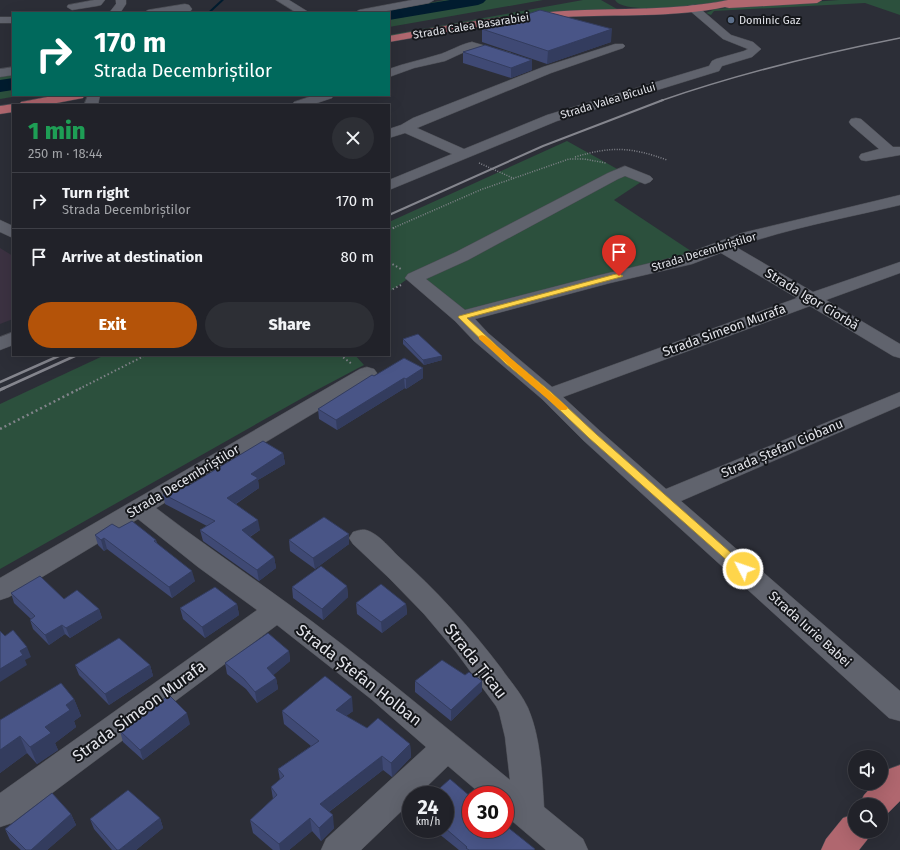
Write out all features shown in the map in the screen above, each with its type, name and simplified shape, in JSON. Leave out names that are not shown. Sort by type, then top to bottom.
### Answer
[{"type":"main road","name":"Strada Calea Basarabiei","points":[[390,39],[521,17],[641,12],[720,6],[744,0]]},
{"type":"main road","points":[[720,6],[817,0]]},
{"type":"main road","points":[[609,1],[622,8],[641,12]]},
{"type":"main road","name":"Strada Calea Basarabiei","points":[[390,32],[522,7]]},
{"type":"main road","points":[[31,104],[73,96]]},
{"type":"main road","points":[[0,110],[12,108]]},
{"type":"main road","points":[[882,798],[900,779]]},
{"type":"main road","points":[[838,850],[848,838]]},
{"type":"street","points":[[76,7],[96,3],[100,0]]},
{"type":"street","points":[[115,12],[121,4],[121,0]]},
{"type":"street","points":[[281,0],[303,12]]},
{"type":"street","points":[[365,12],[429,0]]},
{"type":"street","points":[[165,11],[185,7],[187,9],[183,12]]},
{"type":"street","name":"Strada Valea Bîcului","points":[[390,185],[552,118],[715,68],[716,64],[720,62],[748,54],[756,49],[750,45],[725,36],[693,8]]},
{"type":"street","points":[[0,20],[12,20]]},
{"type":"street","points":[[390,73],[410,65],[441,58],[461,50],[466,46],[472,45],[517,60]]},
{"type":"street","points":[[390,134],[406,128],[418,121],[548,70],[619,46]]},
{"type":"street","points":[[532,65],[548,70]]},
{"type":"street","points":[[0,73],[12,71]]},
{"type":"street","points":[[302,104],[324,96]]},
{"type":"street","points":[[856,122],[895,152]]},
{"type":"street","points":[[406,128],[463,154]]},
{"type":"street","points":[[866,157],[895,152]]},
{"type":"street","points":[[625,171],[645,179]]},
{"type":"street","name":"Strada Iurie Babei","points":[[625,171],[598,183],[481,246],[414,278],[462,317],[502,356],[549,395],[900,709]]},
{"type":"street","name":"Strada Decembriștilor","points":[[462,317],[606,279],[686,260],[748,238],[779,229],[900,200]]},
{"type":"street","points":[[0,225],[12,232]]},
{"type":"street","name":"Strada Igor Ciorbă","points":[[724,247],[900,352]]},
{"type":"street","name":"Strada Simeon Murafa","points":[[549,395],[900,267]]},
{"type":"street","points":[[0,344],[12,338]]},
{"type":"street","name":"Strada Decembriștilor","points":[[0,590],[140,508],[255,437],[367,373]]},
{"type":"street","name":"Strada Ștefan Ciobanu","points":[[664,499],[900,398]]},
{"type":"street","name":"Strada Ștefan Holban","points":[[140,508],[381,690],[571,850]]},
{"type":"street","name":"Strada Țicau","points":[[362,538],[397,569],[452,628],[492,678],[514,710],[522,745],[527,778],[528,814]]},
{"type":"street","name":"Strada Simeon Murafa","points":[[0,812],[277,610]]},
{"type":"street","points":[[338,850],[448,746]]},
{"type":"path","points":[[390,230],[473,192],[603,149],[619,148],[644,152],[667,160]]},
{"type":"path","points":[[463,154],[515,179]]},
{"type":"path","points":[[569,159],[590,159],[610,164],[625,171]]},
{"type":"path","points":[[0,429],[144,356]]},
{"type":"shaded area","points":[[0,248],[12,255],[12,319],[0,324]]},
{"type":"green space","points":[[445,0],[543,0],[390,27],[390,12],[381,12]]},
{"type":"green space","points":[[583,0],[601,0],[617,9],[390,37],[390,35]]},
{"type":"green space","points":[[615,0],[731,0],[670,8],[635,8],[622,5]]},
{"type":"green space","points":[[839,0],[900,0],[900,15],[865,3],[714,11],[711,15],[706,13],[715,9]]},
{"type":"green space","points":[[12,74],[12,96],[18,96],[0,99],[0,77]]},
{"type":"green space","points":[[567,141],[619,170],[406,280],[390,291],[390,222]]},
{"type":"green space","points":[[619,175],[644,180],[614,200],[697,255],[468,312],[424,280]]},
{"type":"green space","points":[[103,356],[356,356],[364,365],[313,392],[0,569],[0,404]]},
{"type":"building","points":[[540,10],[612,29],[548,51],[482,29]]},
{"type":"building","points":[[485,45],[532,60],[511,68],[463,52]]},
{"type":"building","points":[[418,334],[442,356],[423,360],[403,339]]},
{"type":"building","points":[[404,358],[423,368],[336,420],[318,409],[372,375],[374,376]]},
{"type":"building","points":[[263,441],[283,453],[251,474],[258,478],[227,498],[258,520],[242,530],[274,557],[257,570],[200,530],[215,521],[163,494],[182,482],[188,486]]},
{"type":"building","points":[[324,517],[349,534],[313,558],[289,540]]},
{"type":"building","points":[[132,521],[156,540],[154,541],[192,571],[169,587],[104,538],[101,540],[95,535],[112,524],[119,528]]},
{"type":"building","points":[[321,566],[347,586],[322,609],[292,587]]},
{"type":"building","points":[[40,576],[64,599],[77,590],[99,609],[66,628],[62,625],[45,635],[30,620],[35,616],[11,593]]},
{"type":"building","points":[[381,584],[406,604],[381,622],[356,603]]},
{"type":"building","points":[[215,587],[237,604],[202,627],[180,608]]},
{"type":"building","points":[[13,630],[27,647],[20,651],[23,655],[0,669],[0,631],[5,636]]},
{"type":"building","points":[[268,633],[289,651],[267,668],[276,678],[255,692],[244,679],[225,663]]},
{"type":"building","points":[[119,638],[150,665],[105,694],[75,665]]},
{"type":"building","points":[[442,660],[465,675],[469,672],[482,681],[451,710],[415,681]]},
{"type":"building","points":[[325,676],[352,697],[336,710],[367,728],[378,718],[410,744],[391,763],[382,756],[320,804],[333,815],[319,828],[310,818],[279,844],[250,820],[277,795],[271,787],[284,776],[278,769],[319,741],[282,711]]},
{"type":"building","points":[[61,683],[74,699],[66,705],[70,710],[45,727],[51,733],[30,747],[20,736],[0,750],[0,720]]},
{"type":"building","points":[[169,695],[187,713],[140,750],[120,731]]},
{"type":"building","points":[[450,779],[462,789],[462,838],[514,838],[514,832],[535,849],[469,850],[466,848],[467,847],[454,836],[454,786],[442,786]]},
{"type":"building","points":[[128,790],[160,818],[117,850],[90,819]]},
{"type":"building","points":[[52,793],[71,814],[31,850],[26,850],[5,829]]},
{"type":"waterway","points":[[209,12],[223,0]]},
{"type":"waterway","points":[[390,15],[478,0]]},
{"type":"waterway","points":[[0,86],[12,84]]},
{"type":"railway","points":[[660,101],[779,65],[900,38]]},
{"type":"railway","points":[[390,215],[543,146],[663,100]]},
{"type":"railway","points":[[0,382],[59,356]]},
{"type":"railway","points":[[2,389],[75,356]]},
{"type":"slow traffic","points":[[482,337],[563,408]]},
{"type":"place","name":"Dominic Gaz","points":[[731,20]]},
{"type":"route","points":[[619,276],[462,317],[481,337],[549,395],[592,436],[743,569]]}]
